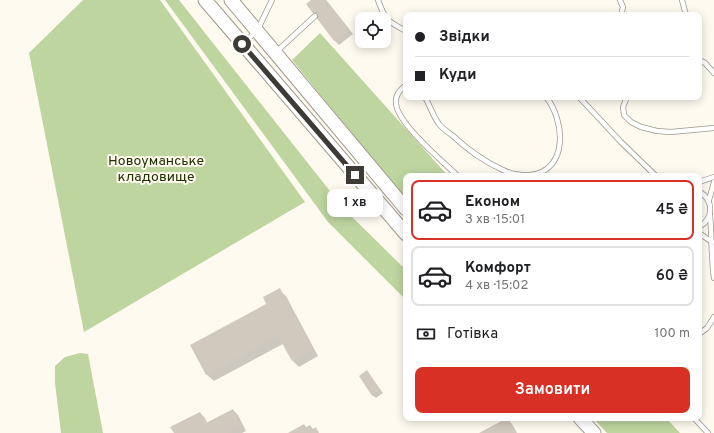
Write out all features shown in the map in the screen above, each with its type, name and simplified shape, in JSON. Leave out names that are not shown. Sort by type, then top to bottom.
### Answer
[{"type":"main road","points":[[231,0],[403,205]]},
{"type":"main road","points":[[205,1],[403,231]]},
{"type":"main road","points":[[583,421],[594,433]]},
{"type":"lane","points":[[242,44],[257,31],[272,0]]},
{"type":"lane","points":[[378,0],[384,17],[403,30]]},
{"type":"lane","points":[[620,0],[621,12]]},
{"type":"lane","points":[[682,0],[685,12]]},
{"type":"lane","points":[[275,53],[315,16]]},
{"type":"lane","points":[[702,62],[714,74]]},
{"type":"lane","points":[[403,88],[398,93],[396,98],[398,112],[414,134],[455,173]]},
{"type":"lane","points":[[428,100],[440,125],[461,144],[503,170],[514,173]]},
{"type":"lane","points":[[537,173],[545,170],[556,156],[560,148],[560,131],[558,121],[555,110],[548,100]]},
{"type":"lane","points":[[582,100],[621,142],[653,173]]},
{"type":"lane","points":[[626,100],[623,107],[624,115],[631,122],[641,127],[657,131],[671,132],[714,128]]},
{"type":"lane","points":[[448,167],[451,173]]},
{"type":"lane","points":[[702,181],[714,177]]},
{"type":"lane","points":[[709,200],[714,182]]},
{"type":"lane","points":[[702,194],[709,200],[711,206],[710,215],[714,278]]},
{"type":"lane","points":[[702,225],[710,215]]},
{"type":"lane","points":[[702,234],[712,242]]},
{"type":"lane","points":[[702,332],[707,328],[714,317]]},
{"type":"lane","points":[[697,421],[708,433]]},
{"type":"green space","name":"Новоуманське кладовище","points":[[83,0],[160,0],[305,202],[84,332],[29,53]]},
{"type":"green space","points":[[165,0],[179,0],[345,210],[403,267],[403,297],[328,222]]},
{"type":"green space","points":[[320,33],[445,173],[403,173],[403,196],[292,60]]},
{"type":"green space","points":[[80,353],[88,354],[103,433],[61,433],[55,383],[55,366],[65,357]]},
{"type":"green space","points":[[596,421],[669,421],[680,433],[607,433]]},
{"type":"building","points":[[311,0],[326,0],[349,29],[334,41],[306,4]]},
{"type":"building","points":[[280,288],[313,349],[292,361],[278,336],[206,375],[190,345],[266,304],[263,297]]},
{"type":"building","points":[[367,370],[380,390],[372,396],[359,376]]},
{"type":"building","points":[[233,409],[242,425],[227,433],[174,433],[170,427],[200,412],[206,423]]},
{"type":"building","points":[[501,421],[510,421],[516,433],[479,433]]},
{"type":"building","points":[[304,424],[306,427],[310,425],[313,429],[316,427],[319,433],[288,433]]},
{"type":"route","points":[[242,44],[355,175]]}]
